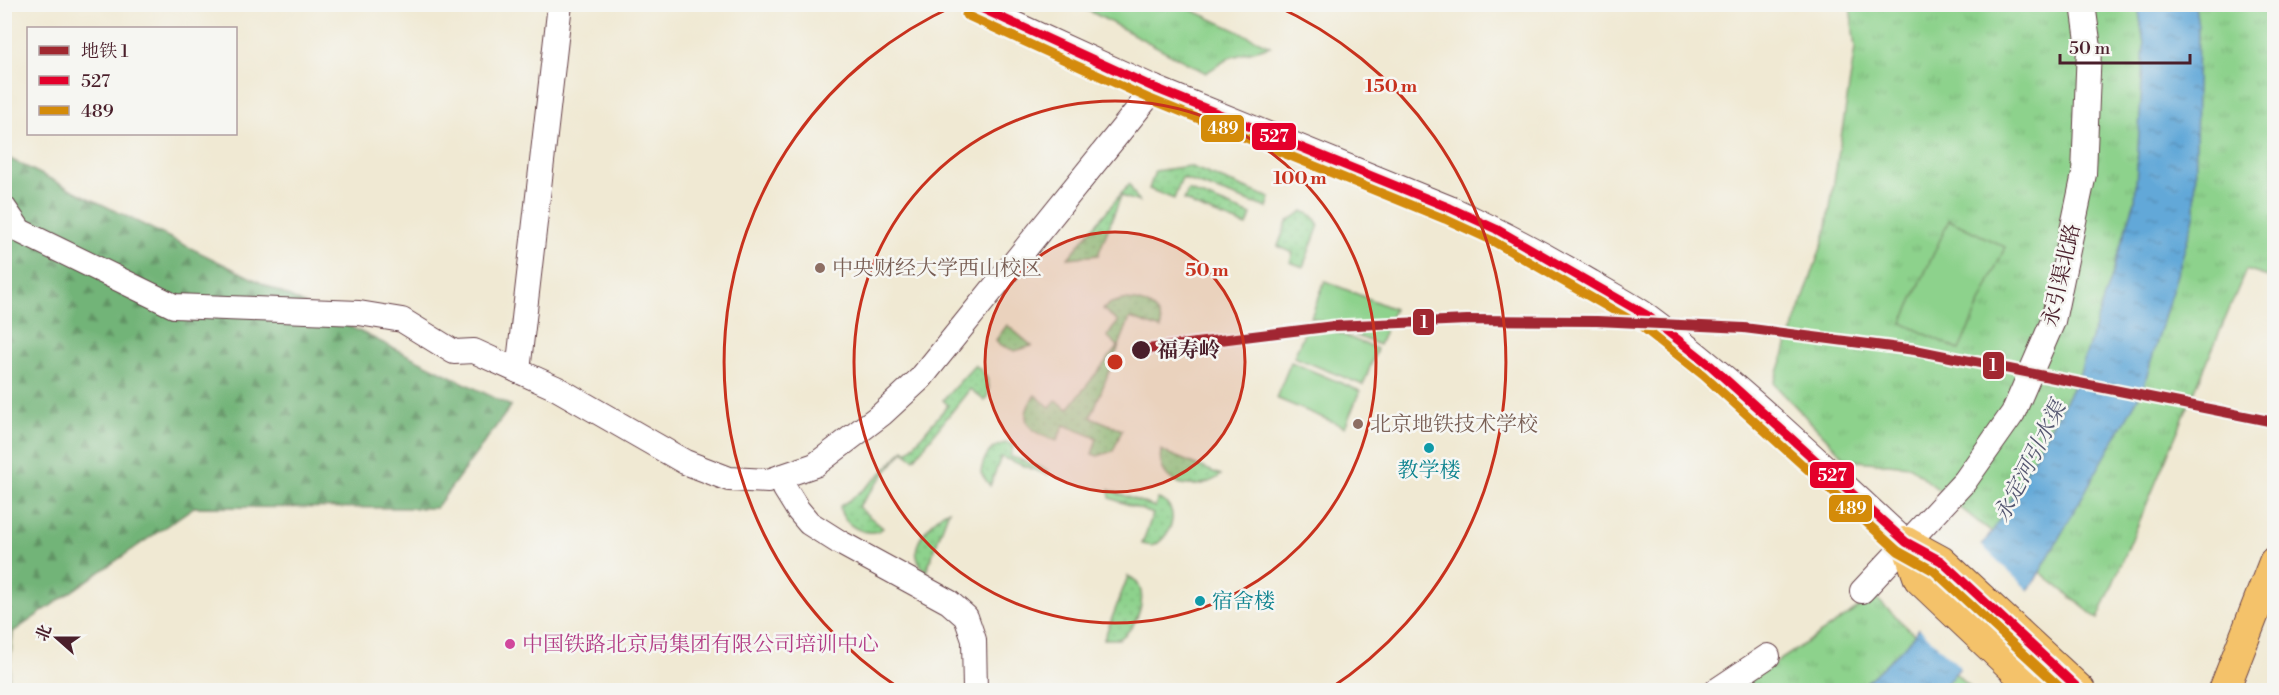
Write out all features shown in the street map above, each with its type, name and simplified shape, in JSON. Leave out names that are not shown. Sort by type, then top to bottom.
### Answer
[{"type":"main road","points":[[1906,543],[1941,561],[1939,579],[2026,688]]},
{"type":"main road","points":[[2224,690],[2274,562]]},
{"type":"main road","points":[[1939,579],[2026,641],[2080,690]]},
{"type":"street","points":[[518,371],[560,4]]},
{"type":"street","points":[[971,4],[1155,88],[1450,208],[1496,229],[1648,316],[1778,425],[1906,543]]},
{"type":"street","name":"永引渠北路","points":[[1862,591],[1965,481],[2013,413],[2053,321],[2084,174],[2089,48],[2083,4]]},
{"type":"street","points":[[4,208],[20,231],[174,306],[359,313],[402,320],[454,352],[474,351],[556,388],[686,462],[729,478],[768,481],[815,465],[882,414],[921,378],[1155,88]]},
{"type":"street","points":[[782,476],[790,496],[809,523],[839,542],[949,602],[966,617],[974,640],[975,690]]},
{"type":"street","points":[[1717,690],[1768,656]]},
{"type":"green space","points":[[1078,5],[1181,5],[1270,46],[1229,58],[1206,73]]},
{"type":"green space","points":[[1850,5],[2274,5],[2274,279],[2246,270],[2098,619],[1909,466],[1847,460],[1774,384],[1826,233],[1855,48]]},
{"type":"green space","points":[[4,156],[511,406],[436,508],[194,507],[13,632],[8,690],[5,690]]},
{"type":"green space","points":[[1189,166],[1270,198],[1267,208],[1182,178],[1174,199],[1149,189],[1155,171]]},
{"type":"green space","points":[[1129,184],[1139,202],[1121,196],[1098,255],[1068,258]]},
{"type":"green space","points":[[1188,190],[1251,215],[1247,226],[1192,205],[1184,200]]},
{"type":"green space","points":[[1303,211],[1313,216],[1319,225],[1303,267],[1290,262],[1293,253],[1278,246],[1287,222]]},
{"type":"green space","points":[[1949,220],[2005,247],[1959,350],[1902,323]]},
{"type":"green space","points":[[1325,281],[1394,309],[1379,345],[1311,317]]},
{"type":"green space","points":[[1122,300],[1136,301],[1149,306],[1158,315],[1161,329],[1130,318],[1091,417],[1122,430],[1113,451],[1098,456],[1092,454],[1097,438],[1064,425],[1057,441],[1048,438],[1033,430],[1026,419],[1026,412],[1035,395],[1050,407],[1056,400],[1068,409],[1118,346],[1107,336],[1118,322],[1103,309],[1111,303]]},
{"type":"green space","points":[[1309,321],[1377,349],[1363,385],[1294,357]]},
{"type":"green space","points":[[1007,325],[1032,346],[1015,351],[1000,345],[996,340]]},
{"type":"green space","points":[[1291,362],[1360,391],[1345,427],[1276,398]]},
{"type":"green space","points":[[975,365],[988,381],[989,390],[985,401],[970,389],[914,459],[903,451],[858,507],[883,528],[870,532],[856,529],[845,519],[840,506],[874,480],[904,449],[908,452],[948,405],[943,400]]},
{"type":"green space","points":[[1000,444],[1014,445],[1010,456],[1048,470],[1048,475],[1001,457],[990,486],[981,473],[984,462],[988,453]]},
{"type":"green space","points":[[1161,450],[1221,475],[1201,484],[1180,484],[1165,472],[1161,462]]},
{"type":"green space","points":[[1109,490],[1155,507],[1158,499],[1166,503],[1170,508],[1172,522],[1164,537],[1152,546],[1142,544],[1153,514],[1110,498]]},
{"type":"green space","points":[[949,510],[926,572],[918,561],[917,545],[932,523]]},
{"type":"green space","points":[[1128,576],[1136,581],[1142,598],[1137,617],[1126,634],[1119,639],[1104,639]]},
{"type":"green space","points":[[1875,597],[1973,690],[1735,690]]},
{"type":"water","points":[[2138,5],[2195,5],[2198,26],[2195,214],[2143,389],[2033,584],[1946,684],[1938,690],[1858,690],[1907,644],[1994,529],[2079,376],[2135,201],[2144,45]]},
{"type":"pier","points":[[1979,543],[2030,592],[1962,669],[1917,626]]},
{"type":"metro line","name":"1","points":[[1139,350],[1334,326],[1467,320],[1597,321],[1744,328],[1915,350],[2274,422]]},
{"type":"transit line","name":"527","points":[[972,4],[1155,88],[1450,208],[1496,229],[1648,316],[1711,366],[1906,542],[1941,561],[2080,690]]},
{"type":"transit line","name":"489","points":[[966,15],[1150,99],[1445,219],[1491,240],[1641,326],[1703,375],[1898,551],[1934,571],[2063,690]]},
{"type":"place","name":"中央财经大学西山校区","points":[[820,268]]},
{"type":"place","name":"福寿岭","points":[[1141,350]]},
{"type":"place","name":"北京地铁技术学校","points":[[1358,424]]},
{"type":"place","name":"教学楼","points":[[1429,448]]},
{"type":"place","name":"宿舍楼","points":[[1200,601]]},
{"type":"place","name":"中国铁路北京局集团有限公司培训中心","points":[[510,644]]},
{"type":"water label","name":"永定河引水渠","points":[[2029,461]]}]
